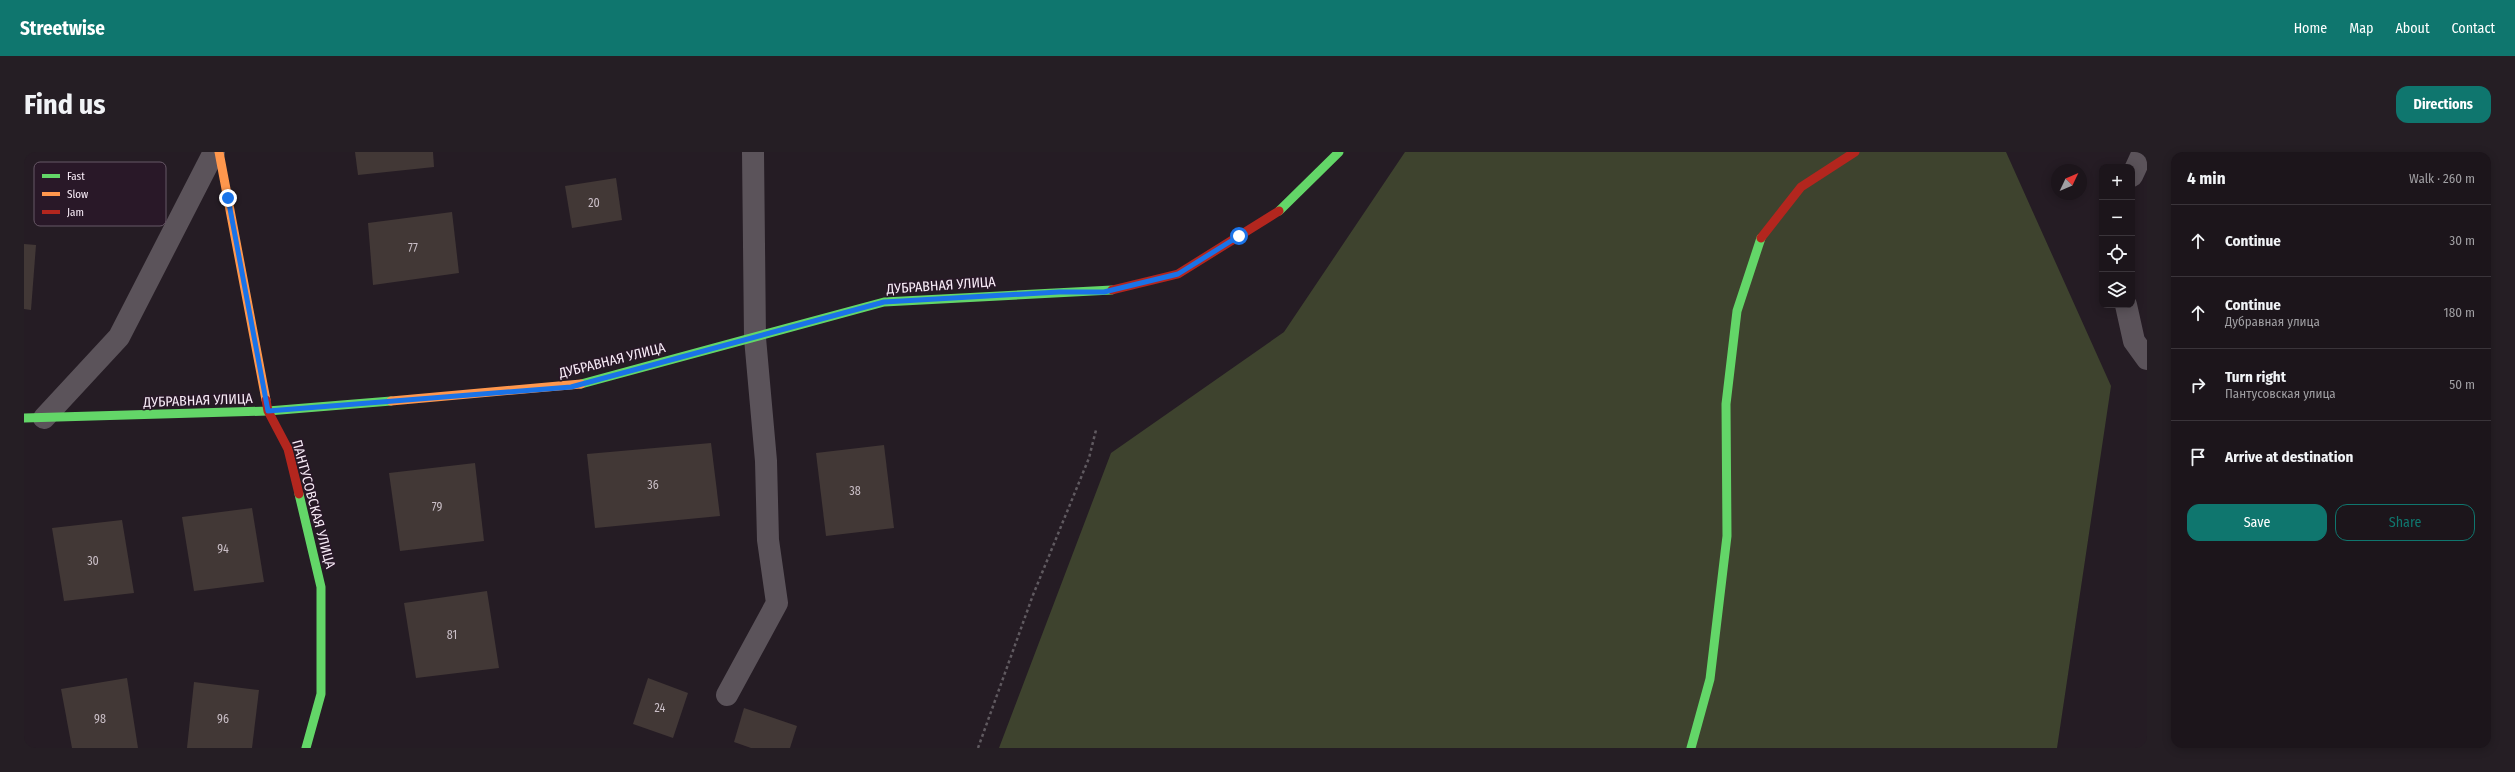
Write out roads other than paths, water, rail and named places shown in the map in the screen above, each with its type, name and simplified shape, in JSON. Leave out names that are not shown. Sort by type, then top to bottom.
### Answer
[{"type":"street","points":[[34,418],[119,337],[214,152]]},
{"type":"street","name":"ПАНТУСОВСКАЯ УЛИЦА","points":[[219,152],[268,411],[288,449],[321,587],[321,694],[306,748]]},
{"type":"street","points":[[727,695],[777,602],[768,540],[766,461],[755,338],[753,152]]},
{"type":"street","name":"ДУБРАВНАЯ УЛИЦА","points":[[34,418],[268,411],[571,387],[884,302],[1059,292],[1104,292],[1178,274],[1276,214],[1339,152]]},
{"type":"street","points":[[1691,748],[1710,679],[1727,536],[1726,404],[1737,311],[1760,239],[1801,187],[1855,152]]},
{"type":"street","points":[[2135,169],[2143,152]]},
{"type":"street","points":[[2127,308],[2134,341],[2147,359]]}]
